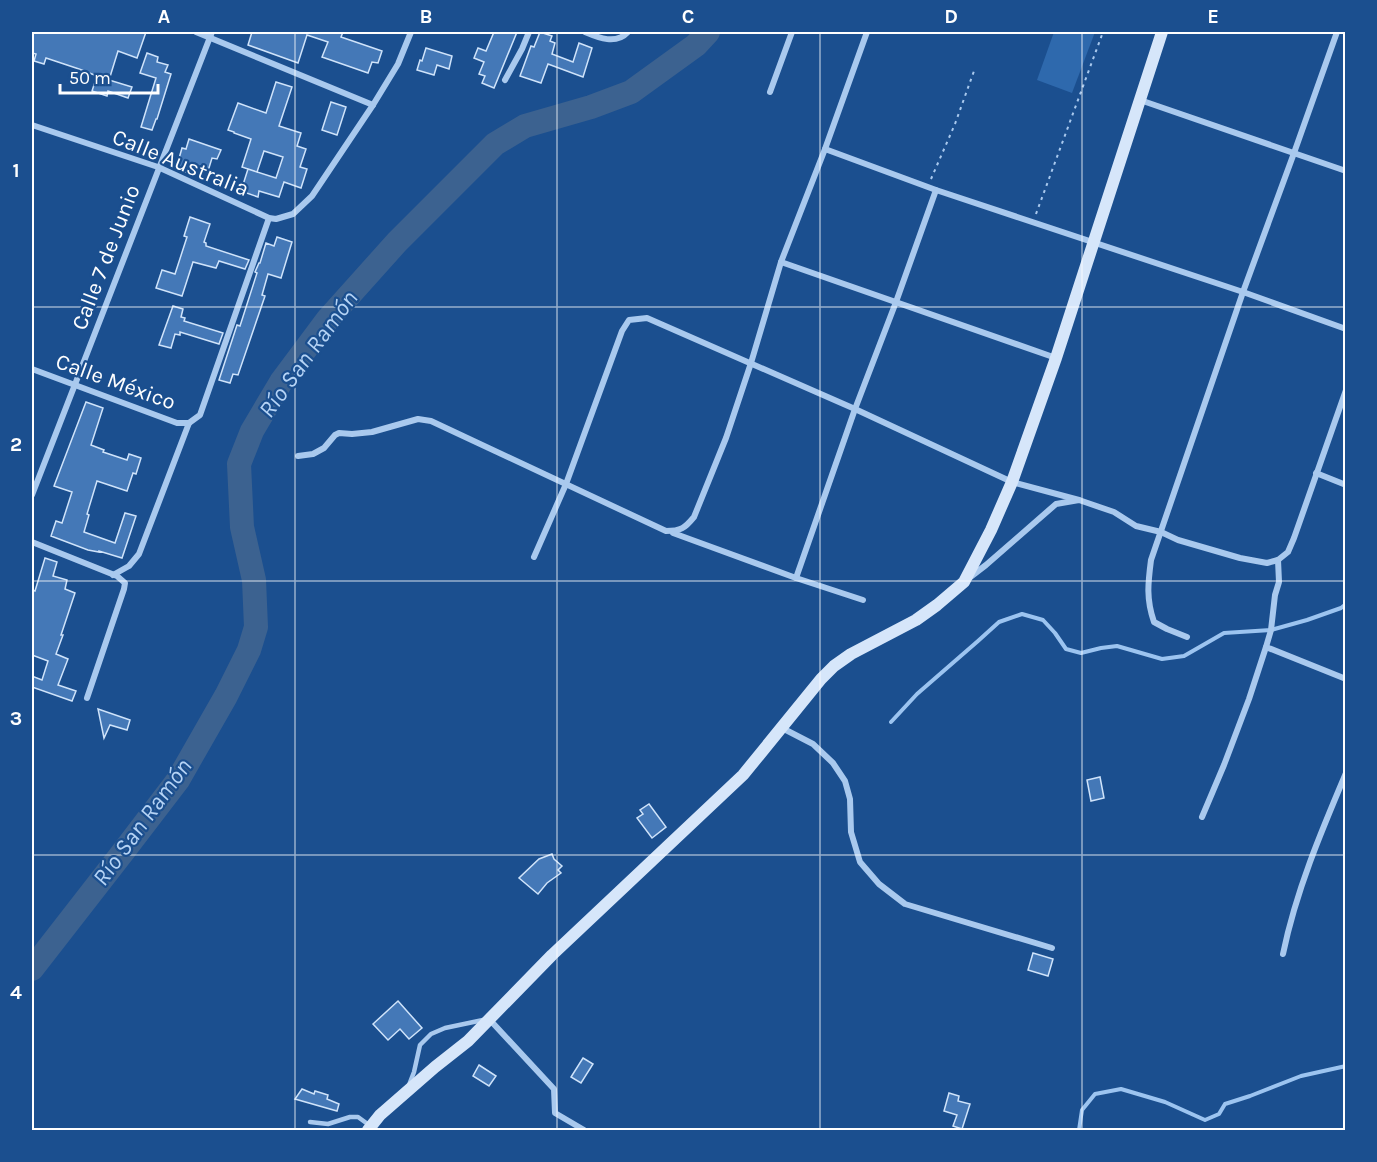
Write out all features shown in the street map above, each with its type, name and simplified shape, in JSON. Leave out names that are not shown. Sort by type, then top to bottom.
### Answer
[{"type":"main road","points":[[370,1129],[380,1115],[468,1041],[552,955],[743,775],[834,666],[851,654],[916,620],[964,582],[991,530],[1011,482],[1056,358],[1162,32]]},
{"type":"street","points":[[196,32],[211,34],[373,105]]},
{"type":"street","name":"Calle Australia","points":[[32,125],[158,167],[269,218],[276,219],[293,213],[312,196],[398,64],[411,32]]},
{"type":"street","points":[[505,80],[529,32]]},
{"type":"street","points":[[585,32],[607,40],[624,37],[628,32]]},
{"type":"street","points":[[770,92],[792,32]]},
{"type":"street","points":[[666,531],[677,531],[686,526],[694,517],[726,438],[781,262],[867,32]]},
{"type":"street","points":[[1187,637],[1154,622],[1150,610],[1148,584],[1151,560],[1243,292],[1337,32]]},
{"type":"street","name":"Calle 7 de Junio","points":[[32,495],[211,34]]},
{"type":"street","points":[[1139,100],[1346,171]]},
{"type":"street","points":[[825,149],[927,187],[1243,292],[1346,329]]},
{"type":"street","points":[[796,578],[855,409],[936,190]]},
{"type":"street","points":[[113,575],[129,566],[139,554],[189,423],[200,415],[269,218]]},
{"type":"street","points":[[781,262],[1056,358]]},
{"type":"street","points":[[534,557],[566,484],[622,331],[629,320],[647,318],[855,409],[1011,482],[1079,500],[1114,513],[1136,526],[1161,532],[1178,540],[1240,558],[1267,563],[1278,560],[1288,552],[1346,390]]},
{"type":"street","name":"Calle México","points":[[32,369],[177,423],[189,423]]},
{"type":"street","points":[[298,456],[313,454],[324,448],[339,433],[372,432],[418,419],[431,421],[666,531],[863,600]]},
{"type":"street","points":[[1316,473],[1346,485]]},
{"type":"street","points":[[964,582],[1056,504],[1079,500]]},
{"type":"street","points":[[32,542],[113,575],[125,584],[87,698]]},
{"type":"street","points":[[1202,817],[1249,699],[1271,630],[1275,595],[1279,582],[1278,560]]},
{"type":"street","points":[[1266,646],[1346,679]]},
{"type":"street","points":[[783,728],[813,744],[833,763],[845,781],[850,799],[851,832],[860,862],[879,884],[905,904],[1052,948]]},
{"type":"street","points":[[1283,954],[1301,886],[1346,772]]},
{"type":"street","points":[[489,1019],[554,1089],[555,1113],[584,1131]]},
{"type":"lane","points":[[405,1093],[414,1072],[420,1046],[431,1034],[445,1028],[489,1019]]},
{"type":"lane","points":[[310,1122],[328,1124],[350,1116],[358,1117],[370,1129]]},
{"type":"path","points":[[1033,223],[1103,32]]},
{"type":"path","points":[[927,187],[955,124],[974,71]]},
{"type":"shaded area","points":[[1054,32],[1095,32],[1072,93],[1037,80]]},
{"type":"building","points":[[32,32],[146,32],[137,58],[118,51],[109,80],[132,87],[128,98],[108,91],[107,96],[92,91],[97,76],[46,58],[44,64],[34,61],[36,54],[32,53]]},
{"type":"building","points":[[252,32],[343,32],[341,37],[382,51],[378,63],[372,62],[368,73],[322,57],[328,42],[307,35],[298,63],[248,45]]},
{"type":"building","points":[[494,32],[517,32],[494,88],[482,83],[485,76],[479,74],[484,62],[474,58],[478,48],[486,51]]},
{"type":"building","points":[[540,32],[552,36],[550,41],[555,43],[552,54],[573,62],[579,43],[592,48],[583,77],[548,64],[541,83],[520,76],[531,46],[534,47]]},
{"type":"building","points":[[426,48],[452,56],[449,69],[437,65],[434,75],[417,70]]},
{"type":"building","points":[[147,53],[158,57],[157,62],[168,65],[165,72],[171,74],[152,130],[141,127],[156,78],[140,73]]},
{"type":"building","points":[[276,82],[292,87],[279,126],[301,133],[297,146],[306,149],[300,167],[307,169],[301,188],[284,182],[279,197],[259,191],[258,197],[241,191],[248,169],[242,167],[251,139],[228,130],[238,103],[266,113]],"holes":[[[264,151],[283,157],[276,178],[257,172]]]},
{"type":"building","points":[[331,102],[346,107],[337,135],[322,130]]},
{"type":"building","points":[[189,139],[221,150],[217,159],[212,158],[208,171],[196,167],[194,175],[176,169],[182,148],[186,149]]},
{"type":"building","points":[[190,217],[210,224],[204,242],[206,246],[249,260],[245,269],[219,261],[216,268],[193,262],[182,296],[156,288],[162,270],[175,274],[187,237],[184,236]]},
{"type":"building","points":[[277,237],[292,242],[281,278],[268,274],[262,295],[265,296],[238,375],[233,374],[230,383],[219,380],[237,325],[240,326],[257,273],[255,272],[266,243],[274,246]]},
{"type":"building","points":[[173,306],[183,309],[181,317],[185,318],[184,321],[223,333],[219,344],[180,332],[180,335],[175,334],[171,348],[159,345]]},
{"type":"building","points":[[86,402],[103,408],[91,445],[104,450],[103,452],[127,460],[129,454],[141,458],[127,491],[97,481],[87,514],[89,515],[84,532],[115,543],[125,513],[136,516],[122,558],[88,550],[51,536],[56,521],[62,523],[72,492],[54,486]]},
{"type":"building","points":[[45,558],[57,562],[53,576],[67,580],[65,589],[75,593],[56,654],[68,659],[58,685],[76,691],[72,701],[32,687],[32,676],[42,680],[48,661],[32,655],[32,590],[35,591]]},
{"type":"building","points":[[98,709],[130,720],[127,730],[110,725],[104,738]]},
{"type":"building","points":[[1100,777],[1104,798],[1091,801],[1087,780]]},
{"type":"building","points":[[649,804],[666,827],[652,838],[637,818],[643,814],[640,810]]},
{"type":"building","points":[[552,854],[562,866],[558,870],[561,873],[547,883],[538,894],[519,878],[539,859]]},
{"type":"building","points":[[1033,953],[1053,959],[1048,976],[1028,970]]},
{"type":"building","points":[[398,1001],[422,1028],[409,1039],[400,1029],[388,1040],[373,1024]]},
{"type":"building","points":[[583,1058],[593,1064],[581,1083],[571,1077]]},
{"type":"building","points":[[479,1065],[496,1076],[489,1086],[473,1076]]},
{"type":"building","points":[[302,1089],[314,1094],[315,1091],[328,1095],[327,1099],[339,1104],[337,1111],[295,1099]]},
{"type":"building","points":[[949,1093],[959,1096],[958,1101],[970,1104],[962,1129],[953,1126],[957,1115],[944,1111]]},
{"type":"waterway","name":"Río San Ramón","points":[[32,969],[178,780],[226,696],[249,650],[256,627],[254,580],[242,527],[239,464],[252,431],[281,382],[328,319],[397,242],[495,144],[525,126],[591,107],[631,92],[696,45],[708,32]]},
{"type":"waterway","points":[[891,722],[917,694],[999,622],[1022,614],[1043,620],[1066,649],[1081,653],[1117,646],[1162,659],[1184,656],[1224,633],[1271,630],[1307,620],[1341,608],[1346,604]]},
{"type":"waterway","points":[[1079,1130],[1082,1110],[1095,1094],[1121,1089],[1165,1102],[1205,1120],[1219,1114],[1225,1104],[1301,1076],[1346,1066]]}]
